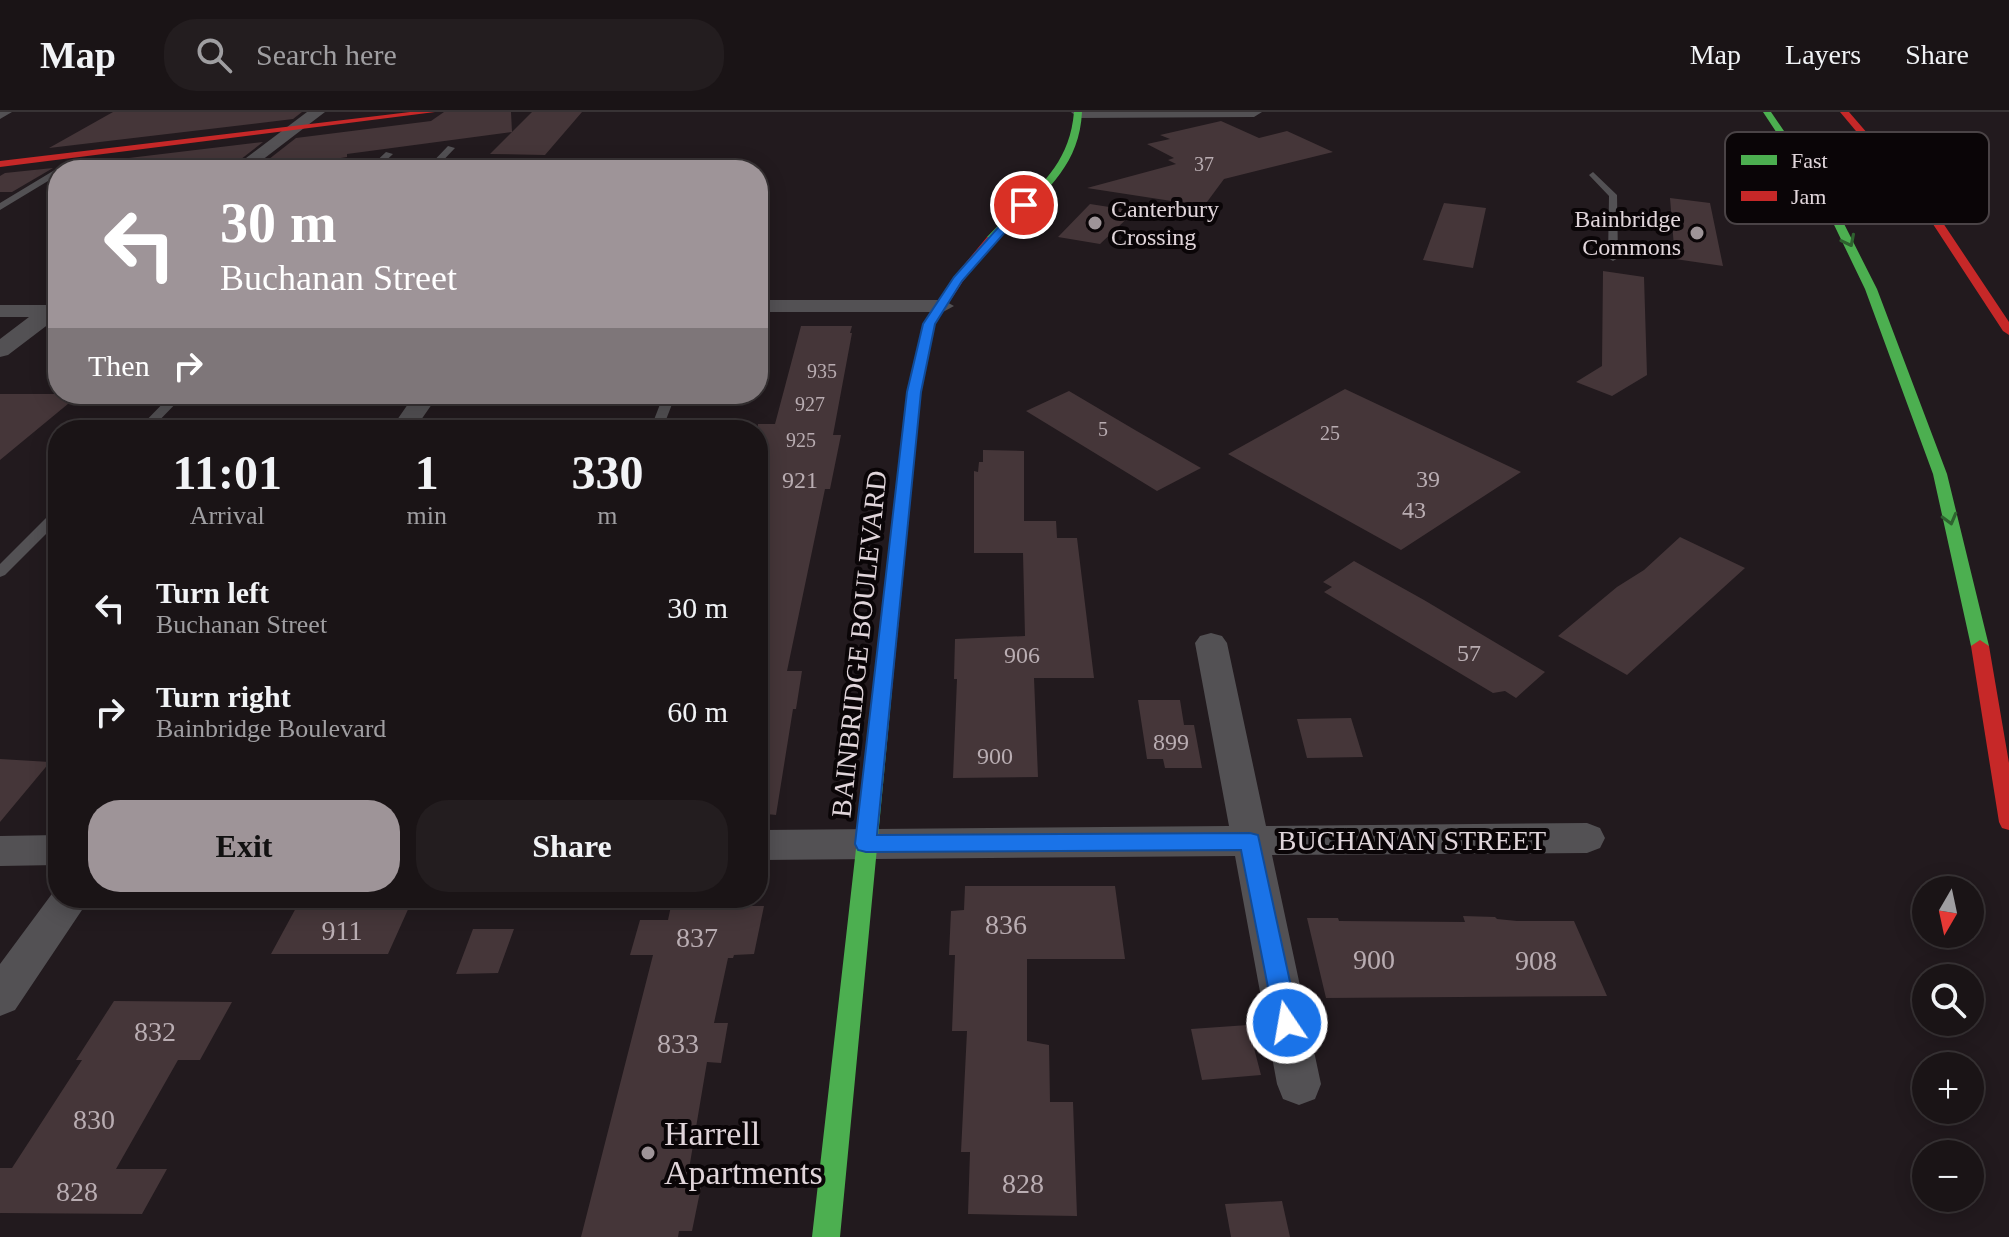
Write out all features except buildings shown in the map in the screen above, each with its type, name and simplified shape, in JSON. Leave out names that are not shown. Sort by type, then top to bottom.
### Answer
[{"type":"main road","points":[[0,164],[431,112]]},
{"type":"main road","name":"BAINBRIDGE BOULEVARD","points":[[826,1237],[914,392],[929,324],[958,279],[994,235],[1066,164],[1079,134],[1078,112]]},
{"type":"main road","points":[[1752,112],[1775,132]]},
{"type":"main road","points":[[1767,112],[1782,132]]},
{"type":"main road","points":[[1844,112],[1862,132]]},
{"type":"main road","points":[[1840,224],[1868,281],[1905,371],[1934,458],[1984,668],[2009,822]]},
{"type":"main road","points":[[1936,224],[2009,331]]},
{"type":"main road","points":[[1950,224],[1971,272]]},
{"type":"street","points":[[251,160],[317,112]]},
{"type":"street","points":[[1078,112],[1254,112]]},
{"type":"street","points":[[768,306],[943,306]]},
{"type":"street","points":[[0,311],[48,309]]},
{"type":"street","points":[[0,350],[48,315]]},
{"type":"street","points":[[1211,643],[1299,1084]]},
{"type":"street","name":"BUCHANAN STREET","points":[[768,845],[1587,838]]},
{"type":"street","points":[[0,851],[48,850]]},
{"type":"street","points":[[0,997],[64,908]]},
{"type":"lane","points":[[439,160],[451,148]]},
{"type":"lane","points":[[74,160],[85,153]]},
{"type":"lane","points":[[382,160],[389,154]]},
{"type":"lane","points":[[1593,175],[1613,195],[1613,258]]},
{"type":"lane","points":[[0,207],[48,176]]},
{"type":"lane","points":[[153,420],[169,404]]},
{"type":"lane","points":[[0,572],[48,524]]},
{"type":"traffic: fast","points":[[991,239],[1061,168],[1077,133],[1078,112]]},
{"type":"traffic: fast","points":[[1767,112],[1780,132]]},
{"type":"traffic: fast","points":[[1839,224],[1871,289],[1940,474],[1980,646]]},
{"type":"traffic: fast","points":[[826,1237],[883,690]]},
{"type":"traffic: jam","points":[[0,164],[431,112]]},
{"type":"traffic: jam","points":[[1844,112],[1861,132]]},
{"type":"traffic: jam","points":[[1938,224],[2009,331]]},
{"type":"traffic: jam","points":[[883,690],[914,392],[929,324],[958,279],[991,239]]},
{"type":"traffic: jam","points":[[1980,646],[2009,822]]},
{"type":"place","name":"Canterbury Crossing","points":[[1095,223]]},
{"type":"place","name":"Bainbridge Commons","points":[[1697,233]]},
{"type":"place","name":"Harrell Apartments","points":[[648,1153]]},
{"type":"route","points":[[1024,205],[994,235],[958,279],[929,324],[914,392],[866,844],[1250,841],[1287,1023]]}]
